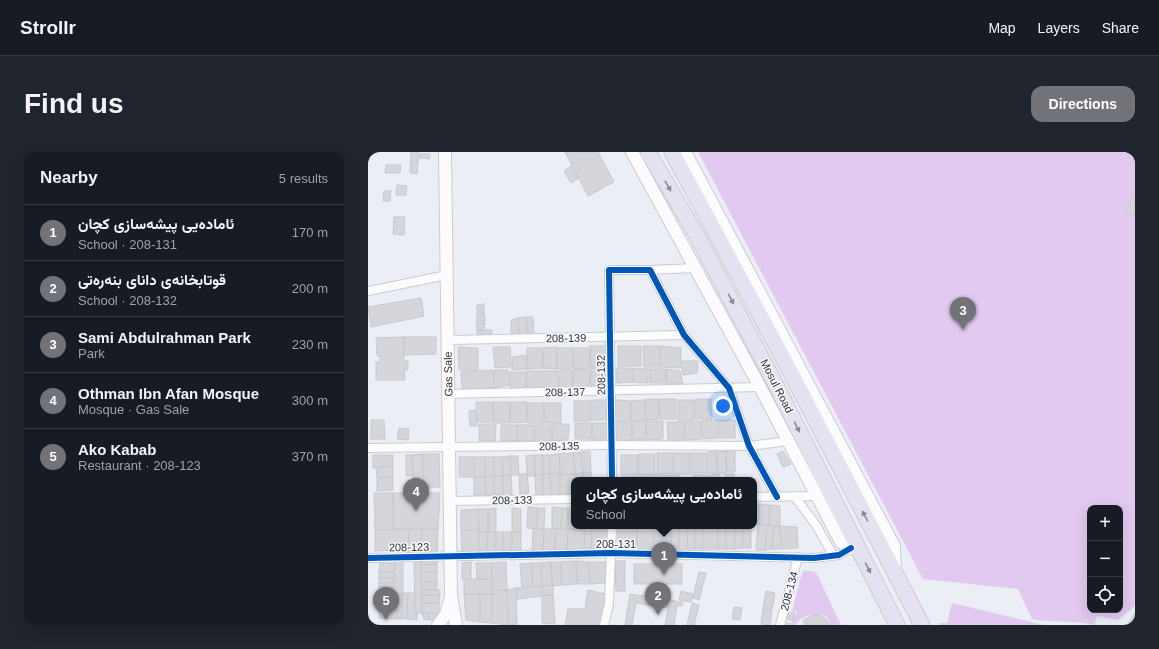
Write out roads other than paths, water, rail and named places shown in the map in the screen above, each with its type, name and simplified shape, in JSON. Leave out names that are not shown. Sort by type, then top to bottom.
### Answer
[{"type":"highway","name":"Mosul Road","points":[[648,152],[712,263],[774,381],[855,549],[896,622]]},
{"type":"highway","name":"Mosul Road","points":[[672,152],[728,254],[922,625]]},
{"type":"highway","points":[[696,234],[706,233],[712,225]]},
{"type":"highway","points":[[712,263],[714,258],[719,254],[728,254]]},
{"type":"street","name":"Gas Sale","points":[[445,152],[451,595]]},
{"type":"street","points":[[632,152],[760,387],[841,542],[855,549]]},
{"type":"street","points":[[685,152],[894,546],[895,575]]},
{"type":"street","points":[[695,268],[650,270],[684,335],[730,388],[749,446],[777,497]]},
{"type":"street","name":"208-132","points":[[612,477],[609,270],[650,270]]},
{"type":"street","points":[[368,291],[447,275]]},
{"type":"street","name":"208-139","points":[[448,340],[684,335]]},
{"type":"street","name":"208-137","points":[[448,394],[760,387]]},
{"type":"street","name":"208-135","points":[[368,448],[612,445],[749,446],[781,442]]},
{"type":"street","points":[[757,498],[817,496]]},
{"type":"street","points":[[795,497],[816,525],[833,555]]},
{"type":"street","name":"208-133","points":[[450,501],[571,499]]},
{"type":"street","points":[[604,625],[609,604],[612,529]]},
{"type":"street","name":"208-131","points":[[451,557],[612,554],[814,558],[839,554],[855,549]]},
{"type":"street","name":"208-123","points":[[368,558],[451,557]]},
{"type":"street","name":"208-134","points":[[780,625],[798,557]]},
{"type":"street","points":[[438,625],[446,614],[451,595]]},
{"type":"street","points":[[451,595],[456,625]]},
{"type":"place","name":"Sami Abdulrahman Park","points":[[963,330]]},
{"type":"place","name":"Othman Ibn Afan Mosque","points":[[416,511]]},
{"type":"place","name":"ئامادەیی پیشەسازی کچان","points":[[664,575]]},
{"type":"place","name":"قوتابخانەی دانای بنەرەتی","points":[[658,615]]},
{"type":"place","name":"Ako Kabab","points":[[386,620]]}]
